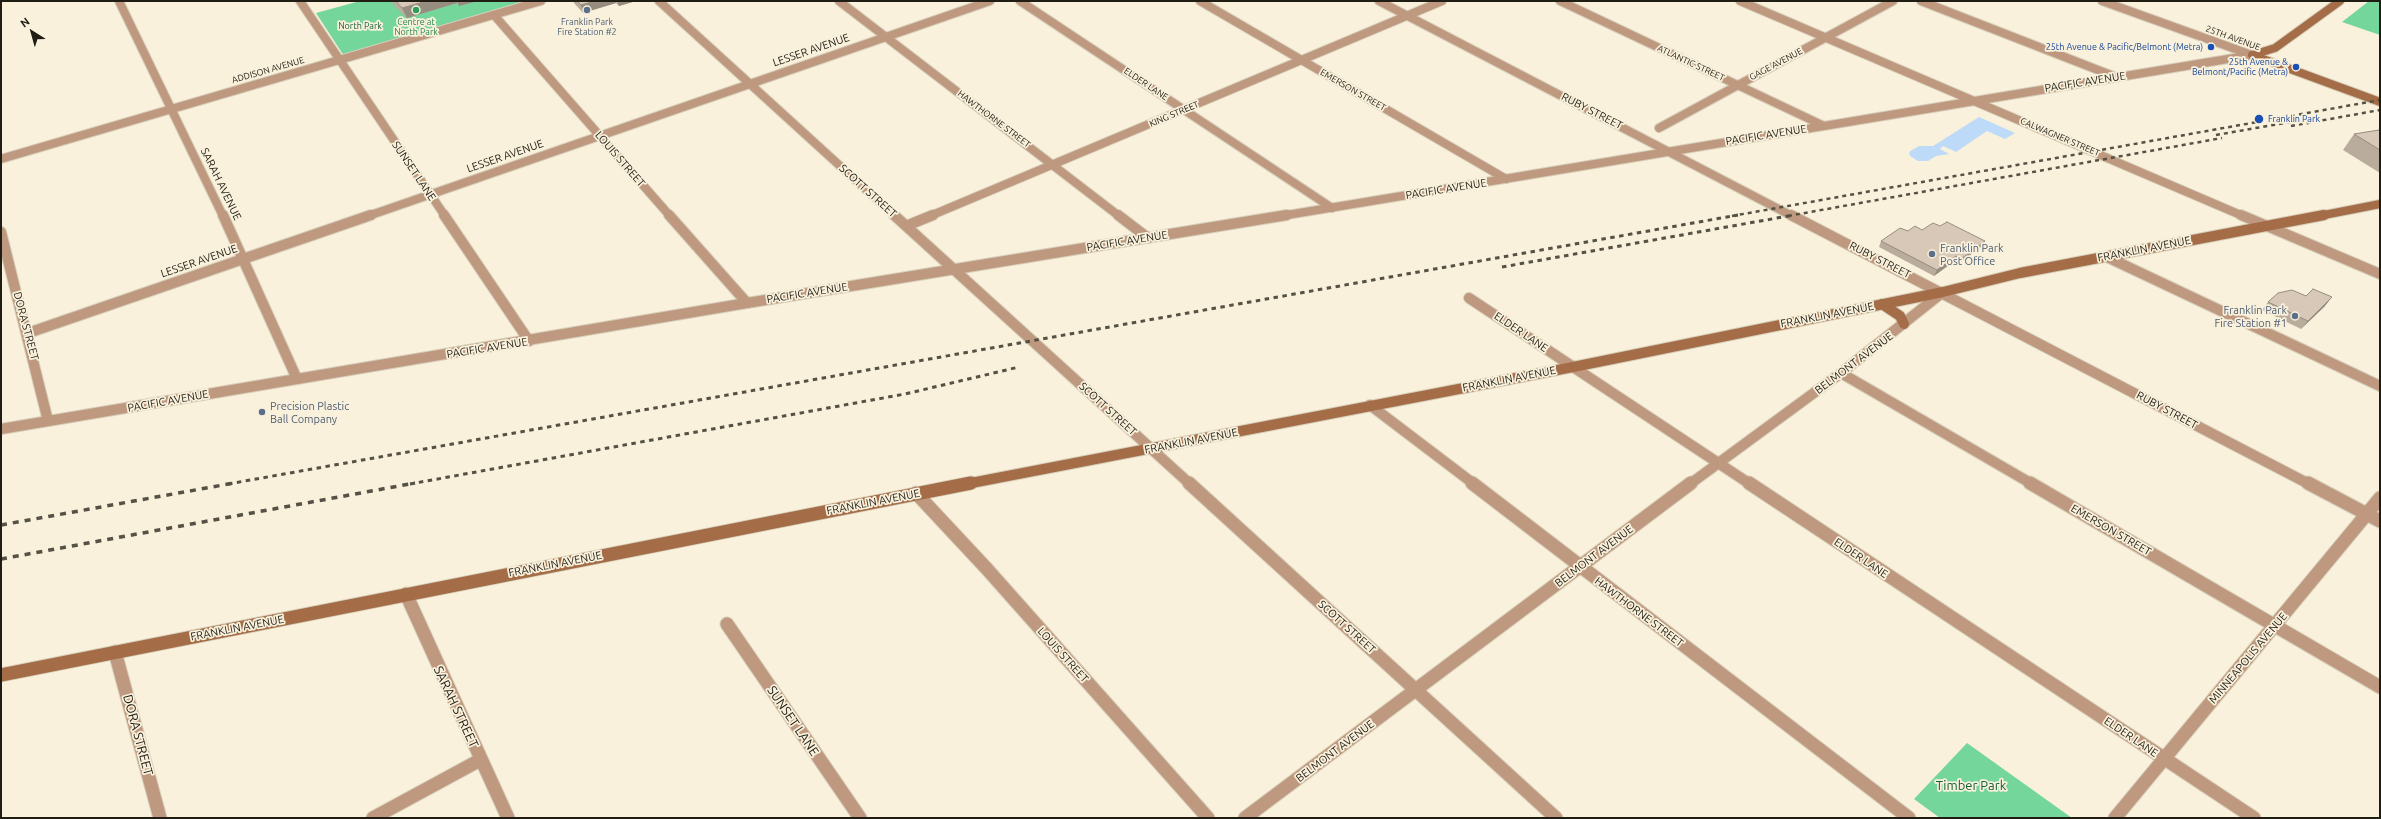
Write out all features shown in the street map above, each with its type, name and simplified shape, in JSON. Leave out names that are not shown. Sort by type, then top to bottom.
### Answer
[{"type":"main road","points":[[2252,55],[2275,48],[2340,1]]},
{"type":"main road","name":"25TH AVENUE","points":[[2252,55],[2380,102]]},
{"type":"main road","name":"FRANKLIN AVENUE","points":[[1,674],[916,493],[1152,449],[1370,405],[1573,367],[1943,292],[2020,273],[2380,204]]},
{"type":"main road","points":[[1882,304],[1900,316],[1904,324]]},
{"type":"street","name":"SARAH AVENUE","points":[[119,1],[244,258],[297,379]]},
{"type":"street","name":"SUNSET LANE","points":[[300,1],[529,341]]},
{"type":"street","name":"ADDISON AVENUE","points":[[1,159],[541,1]]},
{"type":"street","name":"SCOTT STREET","points":[[659,1],[1556,818]]},
{"type":"street","name":"HAWTHORNE STREET","points":[[839,1],[1148,238]]},
{"type":"street","name":"LESSER AVENUE","points":[[28,334],[244,258],[601,137],[990,1]]},
{"type":"street","name":"ELDER LANE","points":[[1020,1],[1332,208]]},
{"type":"street","name":"EMERSON STREET","points":[[1200,1],[1506,179]]},
{"type":"street","name":"RUBY STREET","points":[[1379,1],[1943,292],[2380,521]]},
{"type":"street","name":"KING STREET","points":[[906,226],[1442,1]]},
{"type":"street","name":"ATLANTIC STREET","points":[[1560,1],[1822,126]]},
{"type":"street","name":"CALWAGNER STREET","points":[[1740,1],[2380,274]]},
{"type":"street","name":"GAGE AVENUE","points":[[1659,128],[1893,1]]},
{"type":"street","points":[[1921,1],[2116,77]]},
{"type":"street","name":"25TH AVENUE","points":[[2102,1],[2252,55]]},
{"type":"street","name":"LOUIS STREET","points":[[494,15],[747,303]]},
{"type":"street","name":"PACIFIC AVENUE","points":[[1,430],[747,303],[1332,208],[1669,150],[2252,55]]},
{"type":"street","name":"DORA STREET","points":[[1,232],[28,334],[48,421]]},
{"type":"street","points":[[2107,257],[2380,386]]},
{"type":"street","name":"BELMONT AVENUE","points":[[1245,818],[1417,691],[1580,566],[1841,373],[1943,292]]},
{"type":"street","name":"ELDER LANE","points":[[1469,298],[2254,818]]},
{"type":"street","name":"EMERSON STREET","points":[[1841,373],[2380,687]]},
{"type":"street","name":"HAWTHORNE STREET","points":[[1370,405],[1909,818]]},
{"type":"street","name":"LOUIS STREET","points":[[916,493],[987,569],[1208,818]]},
{"type":"street","name":"MINNEAPOLIS AVENUE","points":[[2116,818],[2380,498]]},
{"type":"street","name":"SARAH STREET","points":[[406,594],[444,681],[508,818]]},
{"type":"street","name":"SUNSET LANE","points":[[727,624],[860,818]]},
{"type":"street","name":"DORA STREET","points":[[115,652],[160,818]]},
{"type":"street","points":[[372,818],[480,760]]},
{"type":"green space","name":"North Park","points":[[360,1],[532,1],[344,56],[316,13]]},
{"type":"green space","points":[[2369,1],[2380,1],[2380,35],[2342,22]]},
{"type":"green space","name":"Timber Park","points":[[1967,743],[2072,818],[1940,818],[1914,799]]},
{"type":"water","points":[[1979,117],[2015,133],[2005,139],[1987,131],[1956,152],[1943,146],[1940,149],[1949,154],[1936,156],[1928,161],[1918,161],[1910,156],[1909,152],[1919,146],[1933,146]]},
{"type":"building","points":[[396,1],[427,1],[402,8]]},
{"type":"building","points":[[577,1],[595,1],[581,5]]},
{"type":"building","points":[[2380,130],[2380,150],[2354,134]]},
{"type":"building","name":"Franklin Park Post Office","points":[[1947,222],[1985,241],[1961,259],[1956,256],[1937,270],[1881,241],[1900,228],[1908,231],[1915,226],[1922,230],[1933,223],[1940,226]]},
{"type":"building","points":[[2313,289],[2332,297],[2308,321],[2268,302],[2278,293],[2292,290],[2306,296]]},
{"type":"railway","points":[[1732,216],[2380,100]]},
{"type":"railway","points":[[2291,126],[2380,110]]},
{"type":"railway","points":[[2216,135],[2296,121]]},
{"type":"railway","points":[[1788,216],[2222,138]]},
{"type":"railway","points":[[228,484],[1738,215]]},
{"type":"railway","points":[[1502,267],[1794,215]]},
{"type":"railway","points":[[410,484],[905,394],[1019,367]]},
{"type":"railway","points":[[1,525],[234,483]]},
{"type":"railway","points":[[1,559],[415,483]]},
{"type":"place","name":"Centre at North Park","points":[[416,10]]},
{"type":"place","name":"Franklin Park Fire Station #2","points":[[587,10]]},
{"type":"place","name":"25th Avenue & Pacific/Belmont (Metra)","points":[[2211,47]]},
{"type":"place","name":"25th Avenue & Belmont/Pacific (Metra)","points":[[2296,67]]},
{"type":"place","name":"Franklin Park","points":[[2259,119]]},
{"type":"place","name":"Franklin Park Post Office","points":[[1932,254]]},
{"type":"place","name":"Franklin Park Fire Station #1","points":[[2295,316]]},
{"type":"place","name":"Precision Plastic Ball Company","points":[[262,412]]}]
